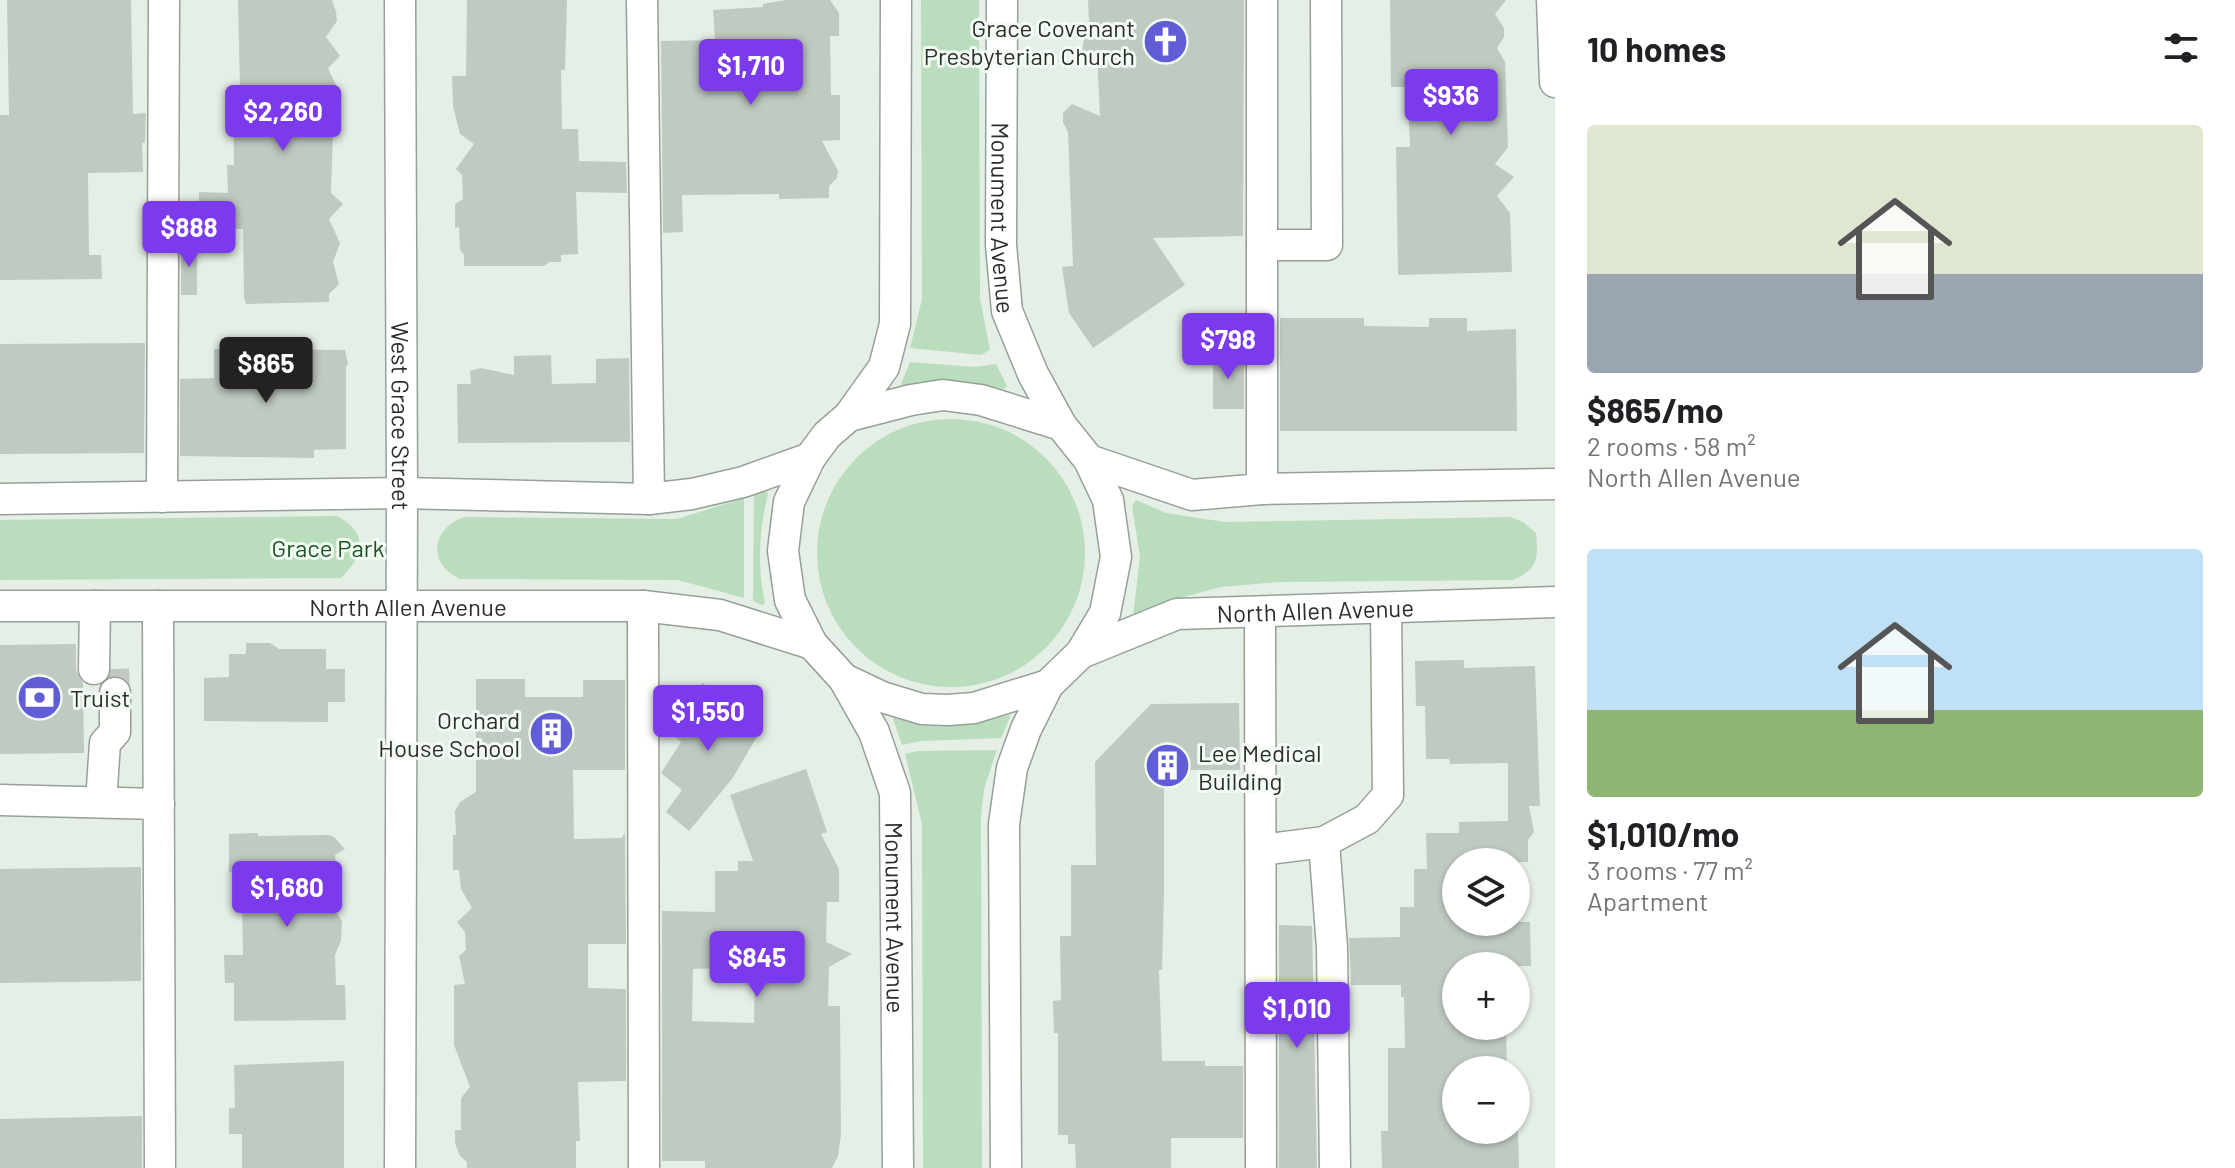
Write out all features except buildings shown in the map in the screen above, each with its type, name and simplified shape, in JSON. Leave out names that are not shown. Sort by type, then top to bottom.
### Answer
[{"type":"street","points":[[162,497],[164,0]]},
{"type":"street","name":"West Grace Street","points":[[400,0],[400,1168]]},
{"type":"street","points":[[642,0],[649,499]]},
{"type":"street","points":[[896,0],[895,324],[884,367],[849,416],[827,435],[810,458],[789,502],[783,551],[790,600],[812,644],[844,679],[882,697],[922,709],[974,708],[1048,685]]},
{"type":"street","name":"Monument Avenue","points":[[1002,0],[1001,245],[1007,311],[1033,374],[1061,425],[1089,460],[1108,500],[1116,557],[1105,613],[1081,653]]},
{"type":"street","points":[[1262,0],[1262,489]]},
{"type":"street","points":[[1262,245],[1327,245],[1326,0]]},
{"type":"street","points":[[1552,0],[1555,82]]},
{"type":"street","points":[[849,416],[943,395],[993,403],[1061,425]]},
{"type":"street","points":[[0,499],[402,493],[649,499],[692,494],[743,482],[810,458]]},
{"type":"street","points":[[1089,460],[1192,495],[1262,489],[1555,484]]},
{"type":"street","name":"North Allen Avenue","points":[[1081,653],[1177,614],[1555,602]]},
{"type":"street","name":"North Allen Avenue","points":[[0,606],[643,606],[720,615],[812,644]]},
{"type":"street","points":[[101,802],[105,743],[115,732],[105,681],[105,606]]},
{"type":"street","points":[[158,606],[160,1168]]},
{"type":"street","points":[[643,606],[644,1168]]},
{"type":"street","points":[[1261,850],[1324,842],[1367,819],[1388,795],[1386,608]]},
{"type":"street","points":[[1260,613],[1261,1168]]},
{"type":"street","points":[[1006,1168],[1004,824],[1012,768],[1026,729],[1048,685],[1081,653]]},
{"type":"street","name":"Monument Avenue","points":[[844,679],[874,732],[895,793],[898,1168]]},
{"type":"street","points":[[0,800],[159,804]]},
{"type":"street","points":[[1324,842],[1332,947],[1335,1168]]},
{"type":"green space","points":[[921,0],[979,0],[980,298],[990,350],[981,355],[910,348],[922,299]]},
{"type":"green space","points":[[910,362],[975,367],[996,364],[1007,386],[1004,389],[941,382],[903,388],[901,384]]},
{"type":"green space","points":[[951,419],[977,421],[1002,429],[1026,441],[1046,458],[1063,478],[1075,502],[1083,527],[1083,579],[1075,604],[1063,628],[1046,648],[1026,665],[1002,677],[977,685],[951,687],[925,685],[900,677],[876,665],[856,648],[839,628],[827,604],[819,579],[817,553],[819,527],[827,502],[839,478],[856,458],[876,441],[900,429],[925,421]]},
{"type":"green space","points":[[765,489],[768,494],[760,548],[765,603],[762,605],[753,601],[754,493]]},
{"type":"green space","points":[[744,498],[744,598],[678,580],[460,579],[449,573],[438,556],[437,547],[445,530],[464,517],[677,519]]},
{"type":"green space","points":[[1136,500],[1166,513],[1225,522],[1510,517],[1523,522],[1536,533],[1536,556],[1532,567],[1513,580],[1279,582],[1221,587],[1180,598],[1133,617],[1140,556],[1132,506]]},
{"type":"green space","name":"Grace Park","points":[[337,516],[354,530],[360,545],[355,561],[341,578],[0,580],[0,520]]},
{"type":"green space","points":[[1011,715],[1001,738],[922,741],[902,745],[893,719],[963,723]]},
{"type":"green space","points":[[997,750],[984,789],[981,817],[982,1168],[923,1168],[922,824],[905,754],[917,751]]},
{"type":"tunnel","points":[[114,669],[115,693]]},
{"type":"place","name":"Grace Covenant Presbyterian Church","points":[[1166,41]]},
{"type":"place","name":"Truist","points":[[39,697]]},
{"type":"place","name":"Orchard House School","points":[[551,733]]},
{"type":"place","name":"Lee Medical Building","points":[[1167,766]]}]
